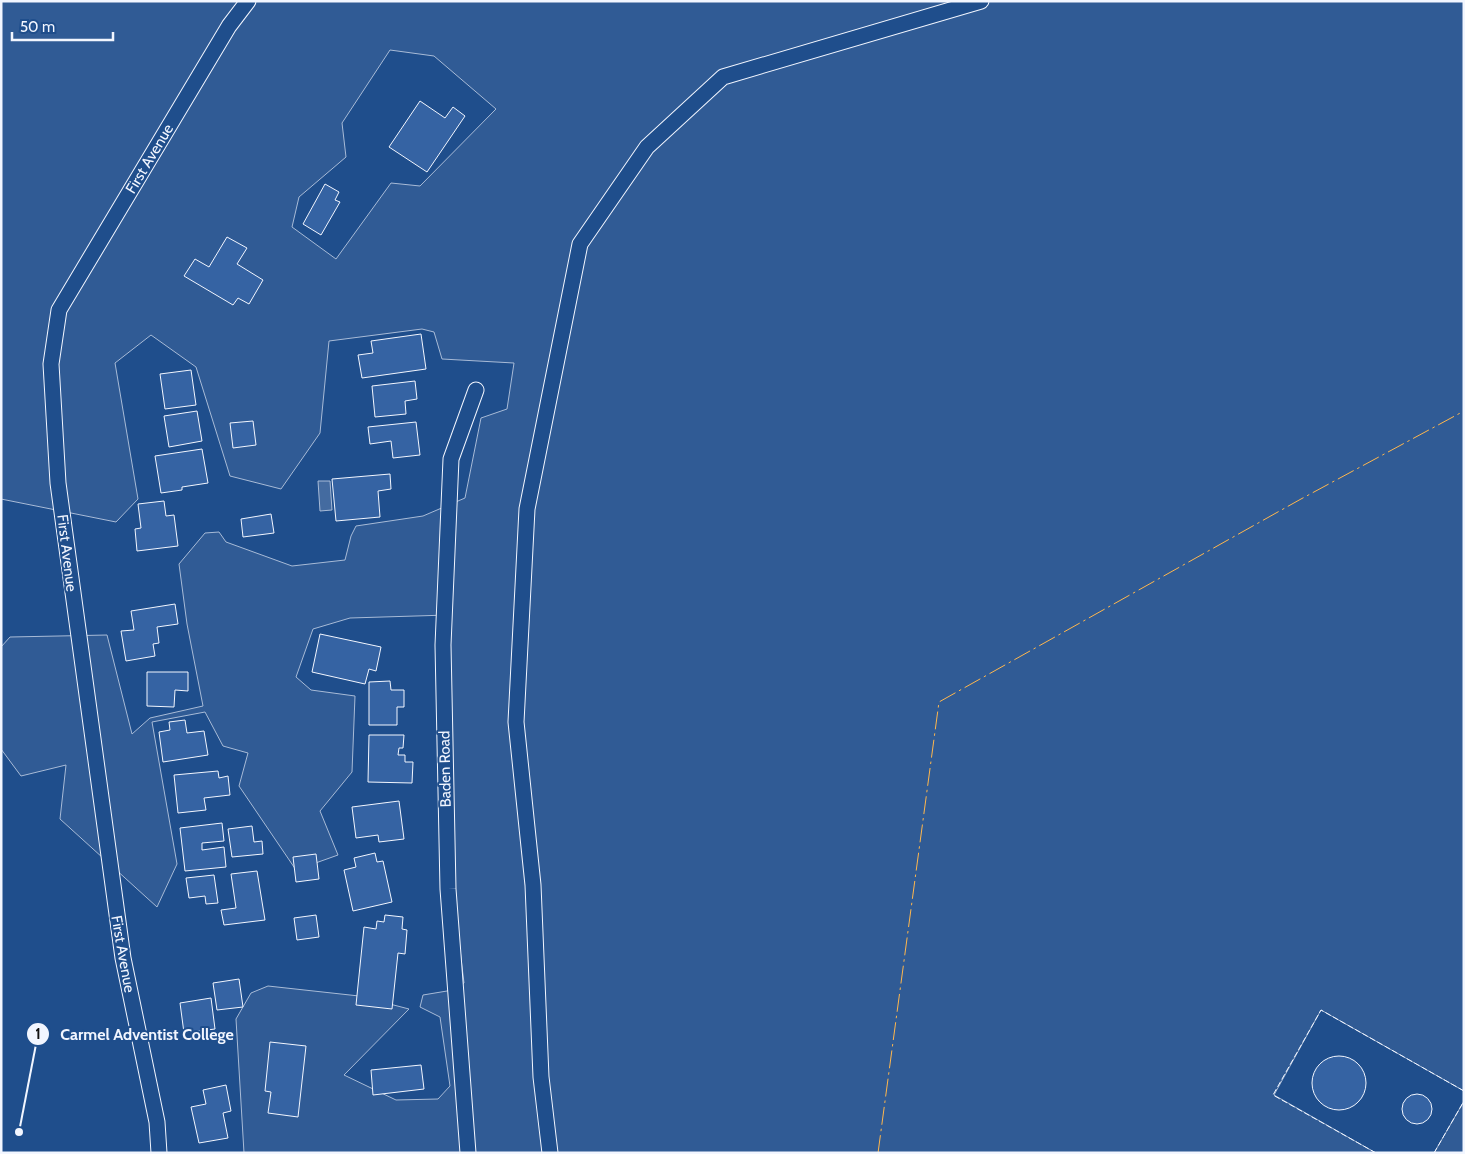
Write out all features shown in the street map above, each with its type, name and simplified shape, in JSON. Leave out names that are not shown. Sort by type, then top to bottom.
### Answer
[{"type":"street","name":"First Avenue","points":[[159,1153],[157,1122],[123,958],[95,761],[58,483],[51,364],[59,310],[229,26],[248,1]]},
{"type":"street","points":[[550,1153],[541,1077],[533,885],[516,722],[527,509],[580,244],[646,146],[723,78],[981,1]]},
{"type":"street","name":"Baden Road","points":[[468,1153],[448,889],[443,645],[451,459],[476,390]]},
{"type":"shaded area","points":[[1,1],[1464,1],[1464,1091],[1321,1010],[1274,1095],[1376,1153],[244,1153],[236,1019],[251,993],[268,986],[359,996],[409,1009],[344,1075],[396,1100],[438,1099],[450,1086],[440,1017],[420,1007],[423,995],[447,991],[464,983],[452,845],[448,615],[350,618],[313,629],[296,677],[311,690],[355,696],[352,772],[320,811],[338,855],[296,870],[239,786],[248,753],[223,746],[205,712],[152,722],[177,864],[157,907],[60,819],[66,765],[21,776],[1,749],[1,647],[10,637],[107,635],[132,734],[150,718],[203,706],[187,624],[179,564],[205,533],[219,532],[226,542],[292,566],[345,560],[351,536],[356,526],[423,516],[465,498],[481,418],[507,409],[514,363],[442,359],[434,332],[422,329],[329,341],[320,433],[281,489],[230,476],[196,367],[151,335],[115,363],[138,499],[116,522],[1,499]],"holes":[[[390,50],[434,56],[496,109],[420,186],[391,183],[336,259],[292,227],[299,197],[346,157],[342,123]]]},
{"type":"shaded area","points":[[318,481],[330,481],[332,510],[320,511]]},
{"type":"shaded area","points":[[1464,1101],[1464,1153],[1434,1153]]},
{"type":"building","points":[[420,101],[445,118],[453,107],[465,116],[427,172],[389,147]]},
{"type":"building","points":[[325,184],[339,192],[335,200],[340,202],[321,235],[303,224]]},
{"type":"building","points":[[227,237],[247,248],[237,264],[263,280],[249,304],[238,298],[233,305],[184,276],[195,259],[209,267]]},
{"type":"building","points":[[421,334],[426,369],[362,378],[358,355],[373,353],[371,341]]},
{"type":"building","points":[[191,370],[196,405],[165,409],[160,374]]},
{"type":"building","points":[[415,381],[417,399],[405,401],[406,414],[375,417],[372,386]]},
{"type":"building","points":[[197,411],[202,441],[169,447],[164,416]]},
{"type":"building","points":[[253,421],[256,445],[233,448],[230,423]]},
{"type":"building","points":[[416,422],[420,455],[393,458],[391,441],[370,444],[368,427]]},
{"type":"building","points":[[202,449],[208,483],[161,493],[155,456]]},
{"type":"building","points":[[390,474],[391,489],[378,491],[380,517],[336,521],[332,479]]},
{"type":"building","points":[[164,501],[166,516],[174,515],[178,546],[137,551],[135,529],[141,528],[138,504]]},
{"type":"building","points":[[271,514],[274,533],[243,537],[241,519]]},
{"type":"building","points":[[175,604],[178,624],[157,627],[159,643],[153,644],[155,656],[126,661],[121,631],[134,630],[131,611]]},
{"type":"building","points":[[320,634],[381,647],[376,671],[369,669],[365,684],[312,672]]},
{"type":"building","points":[[147,672],[188,672],[188,691],[175,690],[174,707],[147,706]]},
{"type":"building","points":[[390,681],[391,690],[404,690],[404,707],[397,707],[397,725],[369,725],[369,682]]},
{"type":"building","points":[[185,720],[187,733],[204,731],[208,755],[163,762],[159,732],[170,730],[169,722]]},
{"type":"building","points":[[369,735],[404,735],[403,748],[399,748],[398,755],[405,755],[405,762],[413,762],[412,783],[368,782]]},
{"type":"building","points":[[218,771],[219,778],[228,776],[230,795],[204,798],[206,810],[178,813],[174,775]]},
{"type":"building","points":[[399,801],[404,839],[379,842],[378,835],[356,838],[352,807]]},
{"type":"building","points":[[222,823],[224,841],[202,843],[202,850],[224,847],[226,867],[185,871],[180,828]]},
{"type":"building","points":[[252,826],[254,842],[262,841],[263,854],[232,857],[228,829]]},
{"type":"building","points":[[375,853],[377,862],[383,861],[392,902],[353,911],[344,870],[356,867],[354,858]]},
{"type":"building","points":[[316,854],[319,879],[296,882],[293,857]]},
{"type":"building","points":[[257,871],[265,920],[224,925],[221,910],[236,908],[231,874]]},
{"type":"building","points":[[214,875],[218,903],[206,904],[205,896],[189,898],[186,878]]},
{"type":"building","points":[[316,915],[319,937],[297,940],[294,918]]},
{"type":"building","points":[[385,915],[403,917],[402,929],[407,930],[405,954],[398,953],[392,1009],[356,1005],[364,927],[376,929],[377,921],[384,922]]},
{"type":"building","points":[[239,979],[243,1007],[217,1010],[213,983]]},
{"type":"building","points":[[211,998],[215,1029],[184,1033],[180,1003]]},
{"type":"building","points":[[270,1042],[306,1046],[298,1117],[268,1113],[271,1092],[265,1091]]},
{"type":"building","points":[[1334,1056],[1344,1056],[1354,1060],[1362,1068],[1366,1083],[1362,1098],[1354,1106],[1344,1110],[1334,1110],[1324,1106],[1316,1098],[1312,1088],[1312,1078],[1316,1068],[1324,1060]]},
{"type":"building","points":[[421,1065],[424,1089],[373,1095],[371,1070]]},
{"type":"building","points":[[226,1085],[231,1111],[223,1113],[228,1138],[199,1143],[191,1107],[206,1104],[203,1090]]},
{"type":"building","points":[[1417,1094],[1428,1098],[1432,1109],[1428,1120],[1417,1124],[1406,1120],[1402,1109],[1406,1098]]},
{"type":"fence","points":[[1376,1153],[1273,1095],[1321,1010],[1464,1091]]},
{"type":"fence","points":[[1434,1153],[1464,1101]]},
{"type":"power","points":[[878,1153],[939,702],[1301,499],[1464,411]]},
{"type":"place","name":"Carmel Adventist College","points":[[19,1132]]}]
